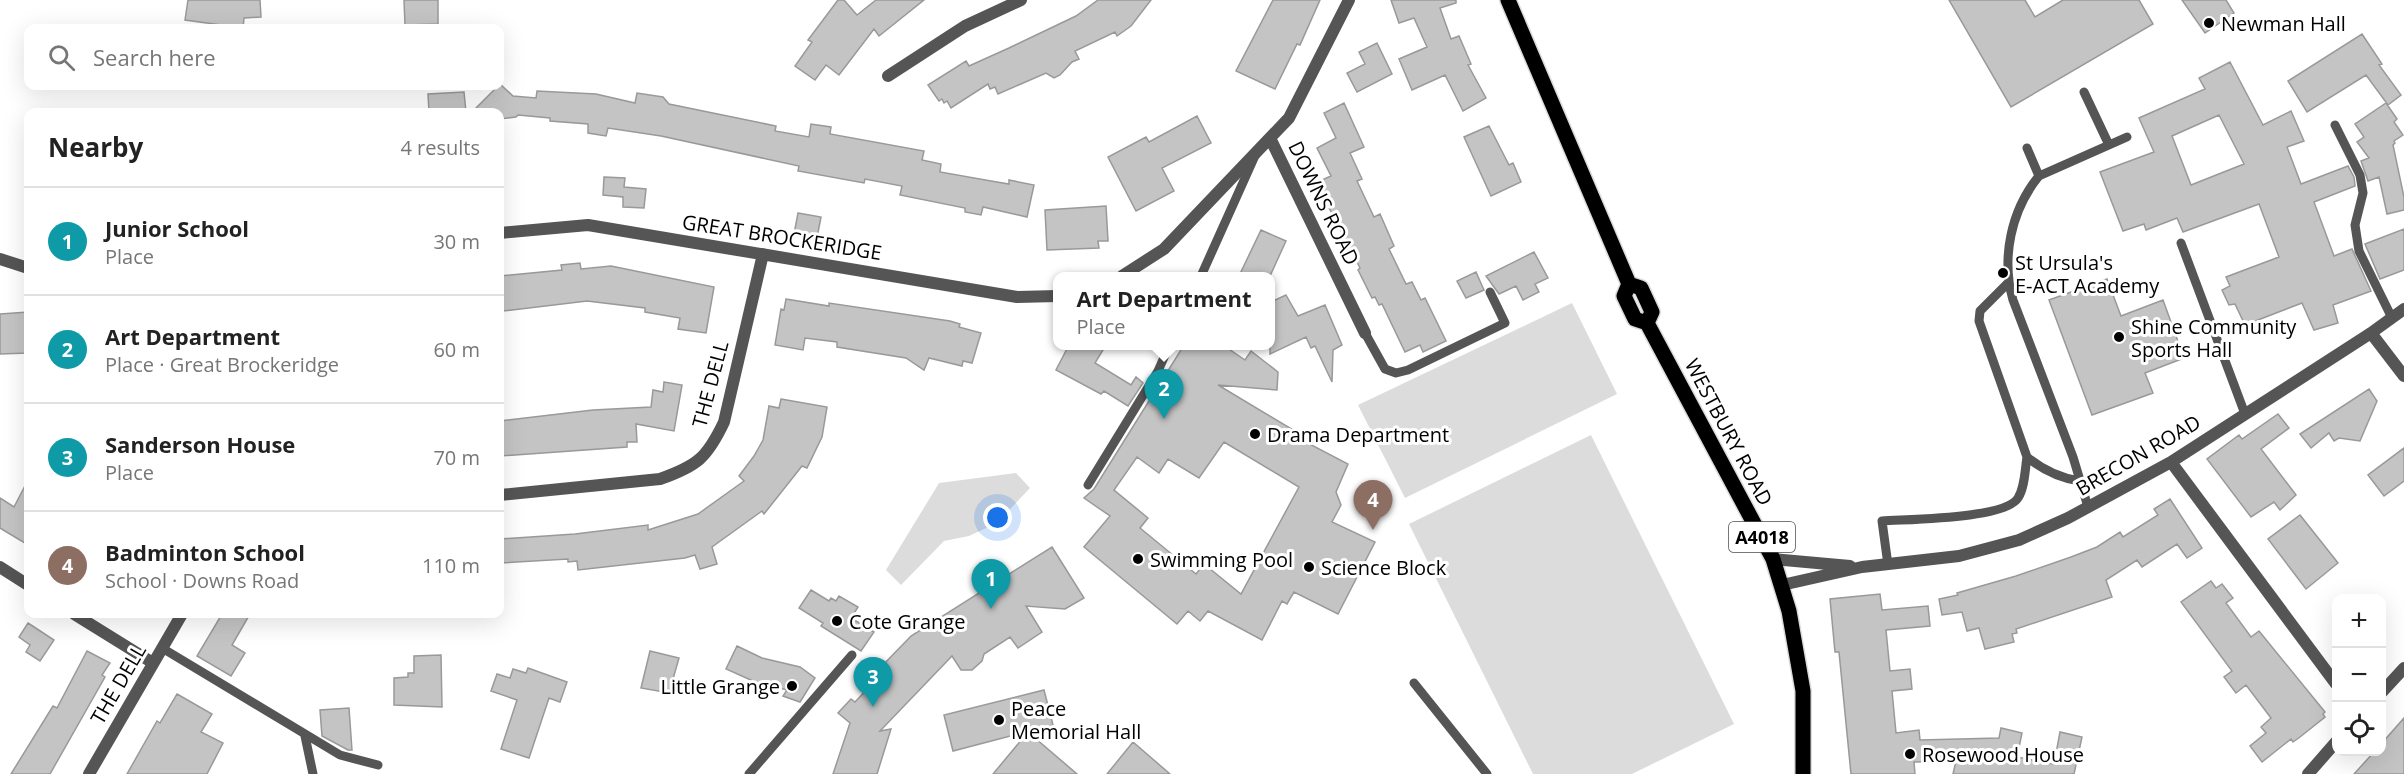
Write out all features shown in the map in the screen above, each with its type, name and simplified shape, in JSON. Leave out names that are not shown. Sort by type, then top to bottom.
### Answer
[{"type":"main road","name":"WESTBURY ROAD","points":[[1508,0],[1629,284],[1641,288],[1652,312],[1647,323],[1773,559],[1790,611],[1803,691],[1803,774]]},
{"type":"street","points":[[888,76],[966,26],[1021,0]]},
{"type":"street","name":"DOWNS ROAD","points":[[1349,0],[1289,118],[1270,138],[1365,333]]},
{"type":"street","points":[[1128,272],[1164,249],[1270,138]]},
{"type":"street","name":"GREAT BROCKERIDGE","points":[[504,233],[588,225],[1017,297],[1053,296]]},
{"type":"street","name":"THE DELL","points":[[504,495],[660,480],[682,472],[699,462],[714,442],[724,422],[763,254]]},
{"type":"street","points":[[0,259],[24,267]]},
{"type":"street","name":"BRECON ROAD","points":[[1782,585],[1862,567],[1959,556],[2019,540],[2068,518],[2171,462],[2371,333],[2404,309]]},
{"type":"street","points":[[2371,333],[2404,376]]},
{"type":"street","points":[[2171,462],[2332,677]]},
{"type":"street","name":"BRECON ROAD","points":[[1773,559],[1862,567]]},
{"type":"street","points":[[0,567],[24,582]]},
{"type":"street","points":[[80,618],[153,663]]},
{"type":"street","name":"THE DELL","points":[[89,774],[180,618]]},
{"type":"street","points":[[2386,688],[2404,668]]},
{"type":"street","points":[[2308,774],[2332,748]]},
{"type":"lane","points":[[2084,92],[2109,145]]},
{"type":"lane","points":[[2335,125],[2360,176],[2363,193],[2355,225],[2359,251],[2392,318]]},
{"type":"lane","points":[[2088,507],[2008,283],[2007,262],[2013,224],[2031,186],[2039,176],[2127,137]]},
{"type":"lane","points":[[2027,148],[2039,176]]},
{"type":"lane","points":[[1203,272],[1256,154]]},
{"type":"lane","points":[[2181,243],[2245,414]]},
{"type":"lane","points":[[1888,565],[1882,520],[1958,516],[2007,508],[2018,499],[2027,457],[1979,321],[1980,311],[2008,283]]},
{"type":"lane","points":[[1365,333],[1385,369],[1396,373],[1408,370],[1505,323],[1490,292]]},
{"type":"lane","points":[[1088,485],[1158,371],[1167,350]]},
{"type":"lane","points":[[2027,457],[2038,467],[2063,478],[2080,481]]},
{"type":"lane","points":[[162,648],[340,755],[378,765]]},
{"type":"lane","points":[[749,774],[852,655]]},
{"type":"lane","points":[[1414,683],[1487,774]]},
{"type":"lane","points":[[305,736],[313,774]]},
{"type":"shaded area","points":[[1572,303],[1617,394],[1405,498],[1358,405]]},
{"type":"shaded area","points":[[1591,435],[1734,724],[1632,774],[1533,774],[1409,524]]},
{"type":"shaded area","points":[[1016,473],[1030,488],[997,523],[969,536],[944,541],[901,585],[886,570],[939,483]]},
{"type":"building","points":[[188,0],[260,0],[261,17],[244,18],[243,24],[214,24],[185,20]]},
{"type":"building","points":[[404,0],[438,0],[438,24],[405,24]]},
{"type":"building","points":[[838,0],[844,0],[857,15],[876,0],[924,0],[879,36],[874,29],[839,75],[826,65],[815,80],[795,66],[812,42],[808,40]]},
{"type":"building","points":[[1098,0],[1151,0],[1131,26],[1117,36],[1115,32],[1075,51],[1079,59],[1072,62],[1054,78],[1046,73],[998,94],[995,87],[990,89],[988,84],[951,108],[947,101],[944,103],[942,99],[939,101],[928,85],[966,61],[969,66],[1076,16]]},
{"type":"building","points":[[1273,0],[1320,0],[1300,45],[1297,44],[1275,89],[1236,71]]},
{"type":"building","points":[[1391,0],[1456,0],[1456,3],[1440,8],[1451,39],[1459,36],[1471,64],[1468,65],[1486,98],[1463,111],[1445,75],[1412,90],[1399,59],[1427,47],[1414,18],[1399,23]]},
{"type":"building","points":[[1949,0],[2025,0],[2035,17],[2063,0],[2139,0],[2153,24],[2011,107]]},
{"type":"building","name":"Newman Hall","points":[[2182,0],[2226,0],[2234,13],[2205,33]]},
{"type":"building","points":[[2362,34],[2382,64],[2379,65],[2401,95],[2388,105],[2366,75],[2307,112],[2288,81]]},
{"type":"building","points":[[1377,43],[1392,74],[1357,92],[1347,73],[1365,64],[1359,52]]},
{"type":"building","points":[[2230,62],[2263,125],[2291,111],[2304,141],[2287,147],[2301,184],[2348,166],[2354,177],[2355,186],[2314,202],[2334,256],[2352,249],[2371,291],[2333,305],[2338,323],[2314,330],[2302,303],[2245,325],[2235,304],[2229,305],[2222,290],[2230,286],[2226,277],[2279,257],[2259,204],[2183,232],[2177,218],[2146,230],[2144,224],[2123,231],[2100,172],[2154,152],[2139,118],[2205,89],[2199,78]],"holes":[[[2219,115],[2244,164],[2191,185],[2172,136]]]},
{"type":"building","points":[[504,88],[513,96],[536,98],[537,91],[596,94],[635,103],[637,93],[663,97],[669,104],[776,126],[775,131],[809,137],[811,124],[831,127],[830,134],[924,151],[922,160],[941,164],[940,172],[1009,184],[1009,180],[1034,185],[1027,217],[983,207],[981,215],[965,212],[965,208],[900,195],[902,186],[865,179],[864,183],[798,171],[799,166],[661,136],[608,128],[606,136],[588,133],[588,124],[550,121],[550,118],[518,115],[504,118],[504,108],[476,108],[494,90],[504,90]]},
{"type":"building","points":[[464,92],[466,108],[429,108],[428,94]]},
{"type":"building","points":[[1344,103],[1364,147],[1350,153],[1362,179],[1357,181],[1374,217],[1380,214],[1394,246],[1389,249],[1406,284],[1412,282],[1421,300],[1425,298],[1446,341],[1423,352],[1420,345],[1405,352],[1382,304],[1379,305],[1375,297],[1372,298],[1358,270],[1360,268],[1326,202],[1328,201],[1320,181],[1331,176],[1317,148],[1336,138],[1324,113]]},
{"type":"building","points":[[2386,103],[2397,119],[2394,122],[2403,135],[2394,141],[2393,145],[2404,197],[2404,210],[2387,214],[2379,177],[2368,181],[2361,161],[2369,158],[2357,142],[2364,137],[2355,124]]},
{"type":"building","points":[[1197,116],[1211,143],[1162,168],[1174,191],[1136,211],[1108,157],[1146,137],[1149,142]]},
{"type":"building","points":[[1489,126],[1509,165],[1513,163],[1521,182],[1491,196],[1464,137]]},
{"type":"building","points":[[604,177],[625,178],[624,187],[646,189],[644,208],[623,207],[623,197],[603,195]]},
{"type":"building","points":[[1106,206],[1108,241],[1098,241],[1099,248],[1047,250],[1045,210]]},
{"type":"building","points":[[798,213],[821,217],[817,238],[794,234]]},
{"type":"building","points":[[2404,229],[2404,270],[2380,279],[2365,244]]},
{"type":"building","points":[[1261,230],[1286,241],[1272,272],[1241,272]]},
{"type":"building","points":[[1534,252],[1548,278],[1535,284],[1539,292],[1523,300],[1516,286],[1499,294],[1486,276]]},
{"type":"building","points":[[580,263],[581,269],[611,266],[714,287],[706,333],[678,329],[680,318],[645,312],[645,308],[587,301],[504,311],[504,276],[562,270],[561,265]]},
{"type":"building","points":[[1476,272],[1484,290],[1466,298],[1457,281]]},
{"type":"building","name":"Shine Community Sports Hall","points":[[2107,279],[2121,316],[2163,300],[2184,358],[2145,373],[2153,393],[2092,415],[2049,300]]},
{"type":"building","points":[[1286,295],[1298,316],[1325,305],[1342,345],[1333,350],[1332,382],[1315,346],[1311,348],[1306,337],[1270,354],[1270,350],[1275,350],[1275,300]]},
{"type":"building","points":[[786,299],[950,321],[960,324],[959,327],[981,333],[972,363],[963,361],[962,366],[929,358],[924,370],[906,358],[837,347],[837,342],[805,338],[803,350],[775,345],[781,309],[784,310]]},
{"type":"building","points":[[24,312],[24,353],[0,354],[0,314]]},
{"type":"building","points":[[1066,350],[1103,350],[1095,363],[1131,385],[1136,377],[1143,383],[1128,406],[1104,391],[1101,394],[1056,370]]},
{"type":"building","points":[[1181,350],[1230,350],[1245,360],[1251,351],[1278,372],[1277,390],[1218,385],[1300,434],[1298,438],[1348,464],[1336,492],[1341,505],[1332,522],[1375,542],[1338,614],[1294,592],[1287,604],[1282,601],[1262,640],[1208,611],[1200,621],[1188,611],[1177,624],[1084,547],[1110,516],[1084,498],[1094,489]],"holes":[[[1224,442],[1299,487],[1241,594],[1204,564],[1196,574],[1140,528],[1148,518],[1114,490],[1137,457],[1159,473],[1168,459],[1199,478]]]},
{"type":"building","points":[[664,382],[682,385],[674,431],[636,424],[637,442],[627,442],[627,447],[504,456],[504,421],[593,410],[651,407],[653,390],[663,392]]},
{"type":"building","points":[[2369,389],[2377,401],[2360,441],[2339,438],[2334,441],[2329,433],[2311,448],[2300,434]]},
{"type":"building","points":[[781,399],[827,407],[822,437],[807,468],[802,466],[764,514],[762,511],[712,547],[717,564],[700,569],[695,555],[578,570],[577,561],[568,562],[568,559],[504,563],[504,539],[575,534],[648,525],[648,530],[698,514],[744,481],[739,476],[763,440],[769,406],[779,408]]},
{"type":"building","points":[[2278,414],[2289,428],[2261,449],[2296,495],[2280,510],[2274,502],[2251,517],[2207,459],[2239,435],[2242,439]]},
{"type":"building","points":[[2404,448],[2404,481],[2384,496],[2368,475]]},
{"type":"building","points":[[24,488],[24,543],[0,528],[0,498],[14,507]]},
{"type":"building","points":[[2170,499],[2202,548],[2187,558],[2177,544],[2142,567],[2137,560],[2106,580],[2112,597],[2016,629],[2017,633],[2012,634],[2014,642],[1985,649],[1979,628],[1967,631],[1962,612],[1942,615],[1939,599],[1958,595],[1957,593],[2071,557],[2097,547],[2120,532],[2123,537],[2158,515],[2154,509]]},
{"type":"building","points":[[2300,515],[2338,563],[2306,589],[2268,539]]},
{"type":"building","points":[[1052,547],[1084,598],[1065,609],[1026,606],[1042,632],[1018,648],[1010,637],[984,654],[982,661],[972,670],[961,670],[952,656],[880,731],[891,729],[877,774],[833,774],[850,723],[838,713],[851,699],[855,702],[887,668],[883,665],[911,636]]},
{"type":"building","points":[[2211,581],[2216,588],[2222,584],[2233,598],[2226,603],[2251,637],[2259,631],[2325,712],[2323,714],[2325,717],[2300,737],[2293,742],[2291,739],[2262,762],[2250,746],[2266,733],[2261,727],[2271,718],[2246,685],[2236,693],[2224,677],[2232,671],[2181,602]]},
{"type":"building","name":"Cote Grange","points":[[811,590],[829,601],[831,598],[836,601],[839,596],[858,607],[851,618],[874,632],[861,651],[821,626],[823,623],[799,608]]},
{"type":"building","points":[[1880,594],[1882,610],[1928,606],[1930,626],[1886,630],[1890,671],[1910,669],[1912,689],[1892,691],[1896,733],[1919,730],[1920,740],[1999,738],[2001,728],[2022,733],[2017,757],[2054,764],[2060,732],[2082,737],[2074,774],[1953,774],[1956,761],[1914,762],[1915,774],[1851,774],[1839,652],[1835,652],[1830,599]]},
{"type":"building","points":[[220,618],[248,618],[232,645],[245,653],[231,676],[197,656]]},
{"type":"building","points":[[28,623],[54,640],[40,661],[26,652],[30,645],[19,637]]},
{"type":"building","points":[[737,646],[762,658],[800,667],[815,678],[800,702],[783,696],[787,690],[753,681],[726,669]]},
{"type":"building","points":[[87,651],[110,663],[102,675],[105,677],[50,774],[11,774],[53,706],[57,708]]},
{"type":"building","points":[[650,651],[679,658],[669,693],[641,688]]},
{"type":"building","points":[[441,655],[442,707],[394,705],[394,678],[408,677],[408,673],[414,673],[414,656]]},
{"type":"building","points":[[528,668],[567,682],[560,702],[549,698],[529,758],[501,749],[517,700],[491,691],[497,674],[510,678],[513,669],[526,673]]},
{"type":"building","name":"Peace Memorial Hall","points":[[1044,690],[1053,725],[953,751],[944,715]]},
{"type":"building","points":[[177,694],[212,714],[201,732],[223,743],[207,774],[127,774],[157,721],[160,723]]},
{"type":"building","points":[[349,708],[352,750],[322,736],[320,710]]},
{"type":"building","points":[[2404,718],[2404,774],[2354,774],[2370,756],[2386,756],[2386,738]]},
{"type":"building","points":[[1028,732],[1077,774],[993,774]]},
{"type":"building","points":[[1133,742],[1170,774],[1107,774]]},
{"type":"place","name":"Newman Hall","points":[[2209,23]]},
{"type":"place","name":"St Ursula's E-ACT Academy","points":[[2003,273]]},
{"type":"place","name":"Shine Community Sports Hall","points":[[2119,337]]},
{"type":"place","name":"Art Department","points":[[1164,419]]},
{"type":"place","name":"Drama Department","points":[[1255,434]]},
{"type":"place","name":"Badminton School","points":[[1373,530]]},
{"type":"place","name":"Swimming Pool","points":[[1138,559]]},
{"type":"place","name":"Science Block","points":[[1309,567]]},
{"type":"place","name":"Junior School","points":[[991,609]]},
{"type":"place","name":"Cote Grange","points":[[837,621]]},
{"type":"place","name":"Little Grange","points":[[792,686]]},
{"type":"place","name":"Sanderson House","points":[[873,707]]},
{"type":"place","name":"Peace Memorial Hall","points":[[999,720]]},
{"type":"place","name":"Rosewood House","points":[[1910,754]]}]
